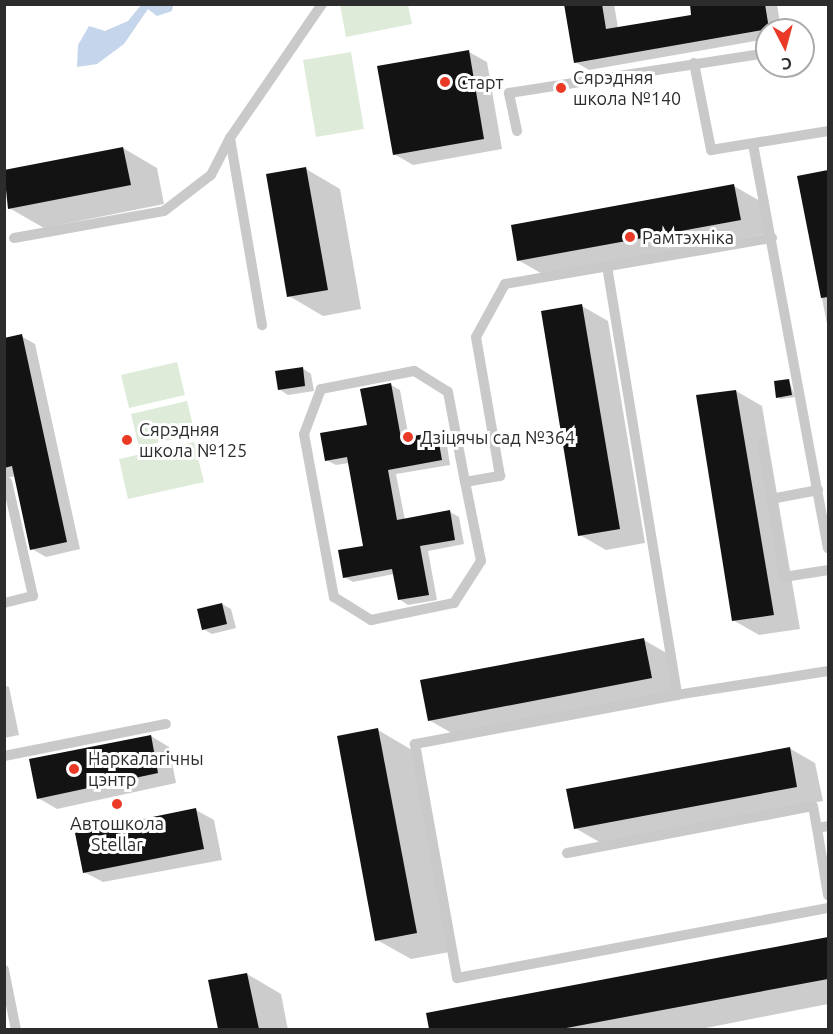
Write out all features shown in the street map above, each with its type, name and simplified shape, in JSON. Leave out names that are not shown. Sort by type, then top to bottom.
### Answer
[{"type":"lane","points":[[14,238],[164,211],[211,174],[230,138],[322,4]]},
{"type":"lane","points":[[517,131],[509,93],[755,55]]},
{"type":"lane","points":[[694,63],[711,150],[828,131]]},
{"type":"lane","points":[[230,138],[262,325]]},
{"type":"lane","points":[[753,144],[828,548]]},
{"type":"lane","points":[[465,482],[500,476],[476,337],[505,284],[772,238]]},
{"type":"lane","points":[[607,266],[677,695]]},
{"type":"lane","points":[[414,371],[448,392],[465,482],[481,561],[454,603],[371,621],[334,597],[304,434],[321,389],[414,371]]},
{"type":"lane","points":[[762,442],[783,577],[828,570]]},
{"type":"lane","points":[[4,603],[33,596],[7,482]]},
{"type":"lane","points":[[771,499],[818,490]]},
{"type":"lane","points":[[828,671],[677,695],[415,744],[456,978],[828,908]]},
{"type":"lane","points":[[4,756],[166,724]]},
{"type":"lane","points":[[567,853],[813,806],[828,895]]},
{"type":"lane","points":[[817,828],[828,826]]},
{"type":"lane","points":[[4,970],[16,1029]]},
{"type":"green space","points":[[340,5],[408,5],[412,24],[346,37]]},
{"type":"green space","points":[[351,52],[364,129],[316,137],[303,60]]},
{"type":"green space","points":[[177,362],[185,395],[129,408],[121,375]]},
{"type":"green space","points":[[187,401],[195,434],[139,447],[131,414]]},
{"type":"green space","points":[[194,442],[204,482],[128,499],[119,459]]},
{"type":"water","points":[[141,5],[173,5],[172,11],[157,16],[148,9],[124,44],[97,64],[77,67],[78,45],[89,26],[105,31],[128,21]]},
{"type":"building","points":[[564,4],[602,4],[606,29],[691,15],[690,4],[765,4],[767,18],[755,18],[755,31],[574,63]]},
{"type":"building","points":[[469,50],[484,139],[393,155],[377,66]]},
{"type":"building","points":[[123,147],[131,185],[8,209],[4,170]]},
{"type":"building","points":[[306,167],[328,290],[287,297],[266,174]]},
{"type":"building","points":[[828,170],[828,297],[821,298],[797,176]]},
{"type":"building","points":[[734,184],[741,220],[517,261],[511,225]]},
{"type":"building","points":[[582,304],[620,529],[578,536],[541,311]]},
{"type":"building","points":[[22,334],[67,542],[30,550],[12,466],[4,468],[4,338]]},
{"type":"building","points":[[303,367],[305,386],[278,390],[275,371]]},
{"type":"building","points":[[789,379],[792,395],[776,398],[774,381]]},
{"type":"building","points":[[391,383],[401,438],[437,432],[442,460],[388,470],[397,520],[450,510],[455,540],[420,546],[429,595],[398,600],[392,569],[343,578],[338,550],[363,546],[347,457],[325,461],[320,433],[367,425],[360,389]]},
{"type":"building","points":[[736,390],[774,615],[732,621],[696,395]]},
{"type":"building","points":[[222,603],[227,624],[202,630],[197,609]]},
{"type":"building","points":[[644,638],[652,678],[428,721],[420,680]]},
{"type":"building","points":[[378,728],[417,933],[375,941],[337,736]]},
{"type":"building","points":[[151,735],[158,773],[37,799],[29,759]]},
{"type":"building","points":[[790,747],[797,787],[574,829],[566,789]]},
{"type":"building","points":[[196,808],[204,849],[83,873],[75,833]]},
{"type":"building","points":[[828,937],[828,979],[561,1029],[429,1029],[426,1013]]},
{"type":"building","points":[[247,973],[259,1029],[218,1029],[208,980]]},
{"type":"place","name":"Старт","points":[[445,82]]},
{"type":"place","name":"Сярэдняя школа №140","points":[[561,88]]},
{"type":"place","name":"Рамтэхніка","points":[[630,237]]},
{"type":"place","name":"Дзіцячы сад №364","points":[[408,437]]},
{"type":"place","name":"Сярэдняя школа №125","points":[[127,440]]},
{"type":"place","name":"Наркалагічны цэнтр","points":[[74,769]]},
{"type":"place","name":"Автошкола Stellar","points":[[117,804]]}]
